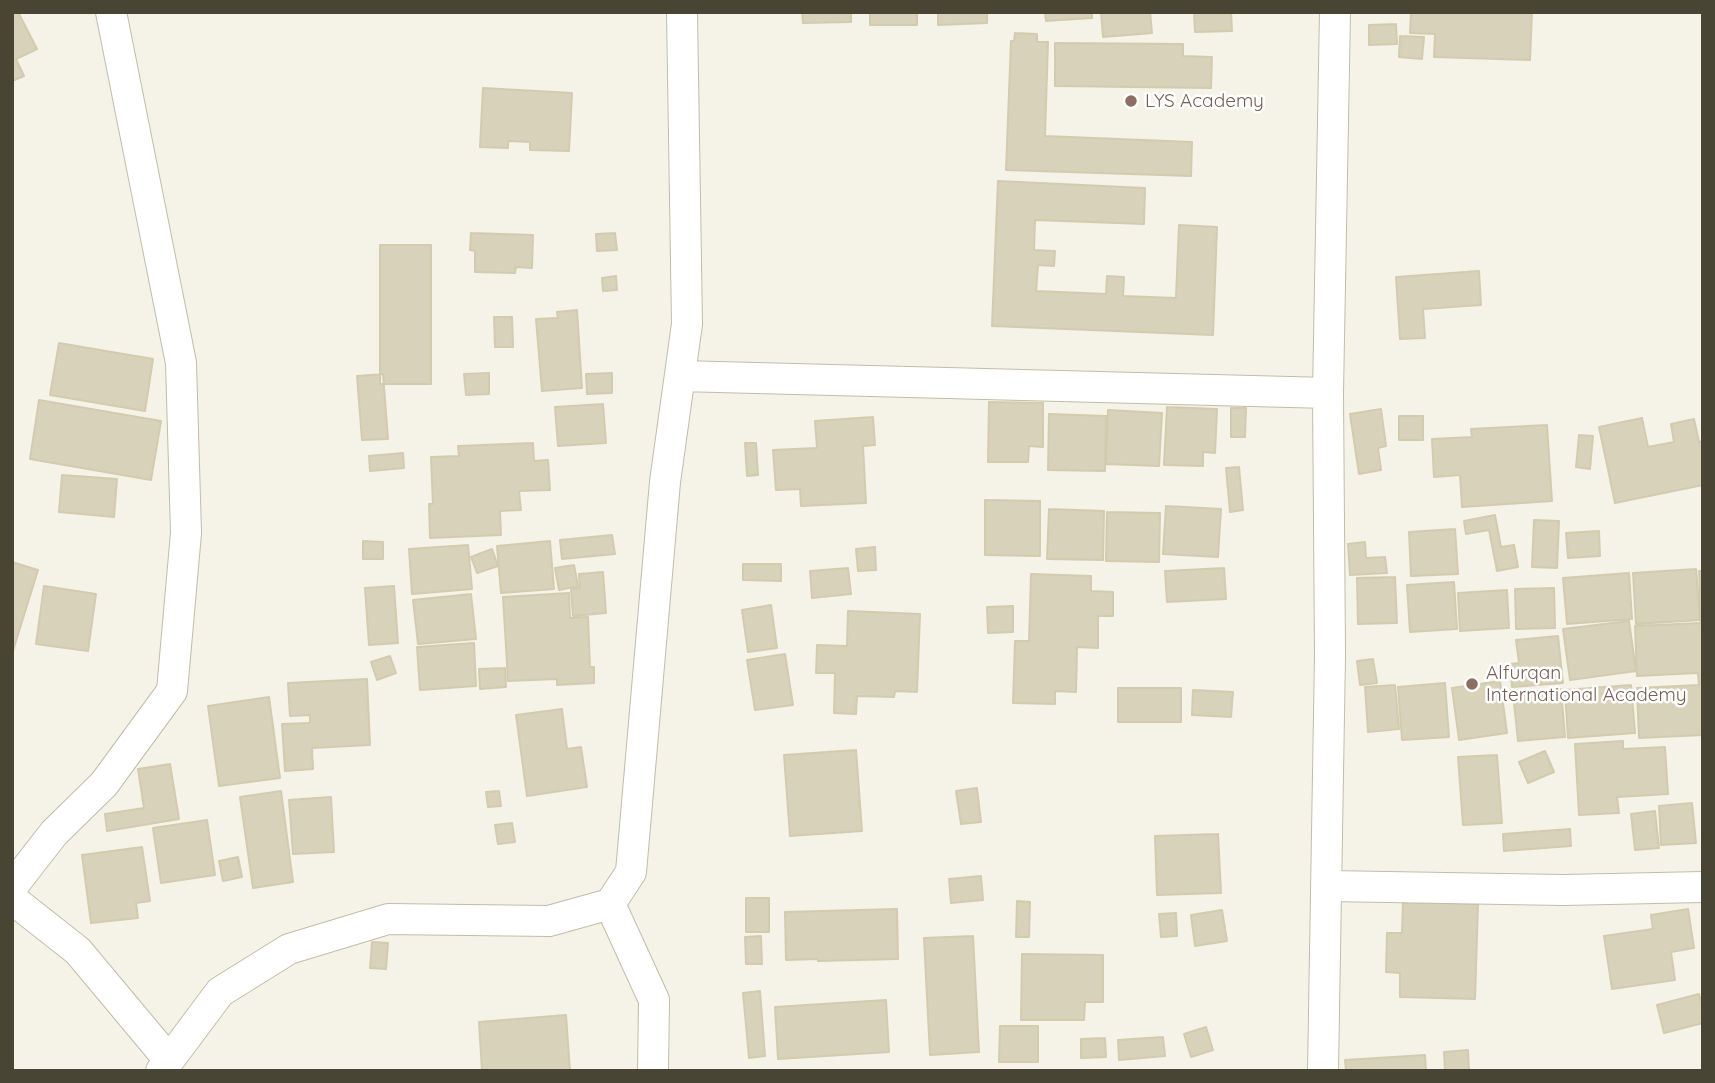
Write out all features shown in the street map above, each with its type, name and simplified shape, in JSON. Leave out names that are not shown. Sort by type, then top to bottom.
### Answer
[{"type":"street","points":[[12,887],[54,834],[104,784],[172,691],[186,533],[181,363],[111,12]]},
{"type":"street","points":[[12,899],[78,951],[165,1065],[220,992],[289,949],[388,919],[549,921],[610,904],[631,872],[665,482],[687,324],[682,12]]},
{"type":"street","points":[[1323,1071],[1324,928],[1328,886],[1328,393],[1335,12]]},
{"type":"street","points":[[680,376],[1328,393]]},
{"type":"street","points":[[1328,886],[1563,890],[1703,887]]},
{"type":"street","points":[[610,904],[654,1000],[653,1071]]},
{"type":"building","points":[[12,12],[18,12],[37,49],[16,59],[24,76],[12,81]]},
{"type":"building","points":[[802,12],[851,12],[851,22],[803,23]]},
{"type":"building","points":[[870,12],[917,12],[917,25],[870,25]]},
{"type":"building","points":[[938,12],[987,12],[987,23],[938,25]]},
{"type":"building","points":[[1045,12],[1092,12],[1092,18],[1046,21]]},
{"type":"building","points":[[1101,12],[1150,12],[1152,33],[1103,37]]},
{"type":"building","points":[[1194,12],[1231,12],[1232,31],[1195,32]]},
{"type":"building","points":[[1411,12],[1532,12],[1530,60],[1434,57],[1435,34],[1410,33]]},
{"type":"building","points":[[1396,24],[1397,44],[1369,45],[1369,25]]},
{"type":"building","points":[[1015,33],[1037,34],[1037,42],[1048,42],[1045,136],[1192,142],[1191,176],[1006,170],[1011,41],[1014,41]]},
{"type":"building","points":[[1400,36],[1424,37],[1422,59],[1399,57]]},
{"type":"building","points":[[1055,43],[1183,44],[1183,56],[1212,57],[1211,88],[1055,86]]},
{"type":"building","points":[[483,88],[572,93],[569,151],[530,150],[530,142],[508,141],[508,148],[480,147]]},
{"type":"building","points":[[998,181],[1145,188],[1144,224],[1035,220],[1034,250],[1055,251],[1054,266],[1038,265],[1036,291],[1106,294],[1107,276],[1124,277],[1123,296],[1176,298],[1179,225],[1217,227],[1213,335],[992,326]]},
{"type":"building","points":[[471,233],[533,235],[532,268],[516,267],[515,273],[475,272],[475,251],[470,250]]},
{"type":"building","points":[[615,233],[617,250],[597,251],[596,234]]},
{"type":"building","points":[[380,245],[431,245],[431,384],[380,384]]},
{"type":"building","points":[[1479,271],[1481,305],[1423,309],[1425,338],[1400,339],[1396,277]]},
{"type":"building","points":[[616,276],[617,290],[603,291],[602,278]]},
{"type":"building","points":[[577,310],[582,388],[542,391],[536,319],[558,318],[557,312]]},
{"type":"building","points":[[494,317],[512,317],[513,347],[495,347]]},
{"type":"building","points":[[59,343],[153,359],[145,411],[50,395]]},
{"type":"building","points":[[489,373],[489,394],[466,395],[464,374]]},
{"type":"building","points":[[612,373],[612,393],[587,394],[586,374]]},
{"type":"building","points":[[383,374],[388,439],[362,440],[357,376]]},
{"type":"building","points":[[39,400],[161,421],[151,480],[30,459]]},
{"type":"building","points":[[989,402],[1043,403],[1043,447],[1029,446],[1028,462],[988,462]]},
{"type":"building","points":[[603,404],[606,443],[558,446],[555,407]]},
{"type":"building","points":[[1167,407],[1217,409],[1215,453],[1203,452],[1203,466],[1164,465]]},
{"type":"building","points":[[1231,408],[1246,408],[1245,437],[1231,437]]},
{"type":"building","points":[[1381,409],[1386,446],[1378,448],[1381,470],[1359,474],[1350,414]]},
{"type":"building","points":[[1108,410],[1162,413],[1159,466],[1106,464]]},
{"type":"building","points":[[1049,414],[1106,416],[1105,471],[1048,470]]},
{"type":"building","points":[[1399,416],[1423,416],[1423,440],[1399,440]]},
{"type":"building","points":[[873,417],[875,445],[863,446],[866,503],[801,506],[800,489],[776,490],[773,450],[817,448],[815,421]]},
{"type":"building","points":[[1642,418],[1648,447],[1674,442],[1671,424],[1694,419],[1699,442],[1703,441],[1703,485],[1615,503],[1599,427]]},
{"type":"building","points":[[1547,425],[1552,501],[1462,507],[1460,475],[1434,477],[1432,439],[1472,437],[1471,429]]},
{"type":"building","points":[[1579,435],[1593,436],[1590,469],[1576,467]]},
{"type":"building","points":[[533,443],[534,461],[548,460],[550,490],[519,491],[521,510],[500,511],[501,535],[430,538],[429,504],[433,504],[431,457],[459,456],[458,446]]},
{"type":"building","points":[[745,443],[756,443],[758,475],[747,476]]},
{"type":"building","points":[[403,453],[404,468],[370,471],[369,456]]},
{"type":"building","points":[[1239,467],[1243,510],[1230,512],[1226,468]]},
{"type":"building","points":[[62,475],[117,479],[114,517],[59,512]]},
{"type":"building","points":[[985,500],[1040,501],[1040,556],[985,555]]},
{"type":"building","points":[[1166,506],[1221,509],[1218,557],[1163,554]]},
{"type":"building","points":[[1049,509],[1104,511],[1103,560],[1047,559]]},
{"type":"building","points":[[1107,512],[1160,513],[1159,562],[1106,561]]},
{"type":"building","points":[[1495,515],[1501,547],[1514,545],[1518,567],[1497,571],[1489,530],[1466,534],[1464,521]]},
{"type":"building","points":[[1534,520],[1559,521],[1557,568],[1532,567]]},
{"type":"building","points":[[1455,529],[1458,574],[1411,576],[1409,532]]},
{"type":"building","points":[[1599,531],[1600,556],[1568,558],[1566,533]]},
{"type":"building","points":[[612,535],[615,554],[562,559],[560,540]]},
{"type":"building","points":[[363,541],[383,542],[383,559],[363,559]]},
{"type":"building","points":[[550,541],[554,589],[501,593],[497,546]]},
{"type":"building","points":[[1365,542],[1366,558],[1385,557],[1387,573],[1350,575],[1348,544]]},
{"type":"building","points":[[468,545],[472,589],[412,594],[409,549]]},
{"type":"building","points":[[875,547],[876,570],[858,571],[856,549]]},
{"type":"building","points":[[492,549],[498,566],[477,573],[471,557]]},
{"type":"building","points":[[12,562],[38,570],[12,654]]},
{"type":"building","points":[[743,564],[781,564],[781,581],[743,580]]},
{"type":"building","points":[[574,565],[578,586],[559,590],[555,568]]},
{"type":"building","points":[[848,568],[851,594],[812,598],[810,571]]},
{"type":"building","points":[[1224,568],[1226,599],[1167,602],[1165,571]]},
{"type":"building","points":[[1696,569],[1700,620],[1636,624],[1633,573]]},
{"type":"building","points":[[1699,571],[1703,571],[1703,735],[1639,738],[1637,688],[1699,685],[1698,673],[1637,676],[1635,626],[1701,623]]},
{"type":"building","points":[[603,572],[606,613],[573,616],[571,589],[580,588],[579,574]]},
{"type":"building","points":[[1629,573],[1632,619],[1567,624],[1563,578]]},
{"type":"building","points":[[1031,574],[1091,576],[1091,591],[1113,592],[1113,616],[1098,616],[1098,648],[1077,647],[1076,692],[1055,691],[1055,704],[1013,703],[1015,641],[1029,641]]},
{"type":"building","points":[[1395,577],[1397,623],[1358,624],[1357,578]]},
{"type":"building","points":[[1454,582],[1457,629],[1410,632],[1407,585]]},
{"type":"building","points":[[44,586],[96,594],[88,651],[36,644]]},
{"type":"building","points":[[394,586],[398,643],[369,645],[365,588]]},
{"type":"building","points":[[1554,588],[1555,628],[1516,629],[1515,589]]},
{"type":"building","points":[[1507,590],[1509,628],[1460,631],[1458,593]]},
{"type":"building","points":[[569,593],[570,618],[588,617],[590,667],[594,667],[594,683],[557,685],[557,679],[508,681],[503,597]]},
{"type":"building","points":[[471,594],[476,639],[418,644],[413,600]]},
{"type":"building","points":[[771,605],[777,648],[748,652],[742,610]]},
{"type":"building","points":[[1013,606],[1013,632],[988,633],[987,607]]},
{"type":"building","points":[[848,611],[920,614],[917,692],[895,691],[894,697],[857,696],[856,714],[834,713],[835,673],[816,673],[817,645],[847,646]]},
{"type":"building","points":[[1629,621],[1636,671],[1570,680],[1563,629]]},
{"type":"building","points":[[1558,636],[1563,683],[1512,687],[1510,664],[1519,663],[1516,640]]},
{"type":"building","points":[[474,643],[476,686],[420,690],[417,647]]},
{"type":"building","points":[[785,654],[793,705],[755,710],[747,660]]},
{"type":"building","points":[[390,656],[396,673],[377,680],[371,662]]},
{"type":"building","points":[[1373,659],[1377,683],[1360,685],[1357,661]]},
{"type":"building","points":[[505,668],[506,687],[480,689],[479,669]]},
{"type":"building","points":[[367,679],[370,745],[312,748],[313,769],[285,771],[282,724],[310,723],[310,715],[290,716],[288,683]]},
{"type":"building","points":[[1500,681],[1507,733],[1459,740],[1452,688]]},
{"type":"building","points":[[1445,683],[1449,737],[1402,740],[1398,687]]},
{"type":"building","points":[[1395,685],[1399,729],[1368,732],[1365,687]]},
{"type":"building","points":[[1631,685],[1635,733],[1568,738],[1565,690]]},
{"type":"building","points":[[1118,688],[1181,688],[1181,722],[1118,722]]},
{"type":"building","points":[[1561,689],[1565,737],[1518,741],[1513,693]]},
{"type":"building","points":[[1193,690],[1233,692],[1231,717],[1192,715]]},
{"type":"building","points":[[269,697],[280,778],[219,786],[208,706]]},
{"type":"building","points":[[562,709],[567,749],[581,747],[587,787],[527,796],[516,715]]},
{"type":"building","points":[[1623,741],[1623,749],[1665,747],[1668,794],[1617,797],[1619,813],[1579,815],[1575,744]]},
{"type":"building","points":[[856,750],[862,831],[790,836],[784,755]]},
{"type":"building","points":[[1545,751],[1554,772],[1528,783],[1519,762]]},
{"type":"building","points":[[1497,755],[1502,823],[1463,825],[1458,757]]},
{"type":"building","points":[[170,764],[179,819],[107,831],[105,814],[144,808],[138,769]]},
{"type":"building","points":[[977,788],[981,822],[961,824],[956,791]]},
{"type":"building","points":[[281,791],[293,882],[253,888],[240,797]]},
{"type":"building","points":[[499,791],[501,806],[488,807],[486,792]]},
{"type":"building","points":[[331,797],[334,852],[293,854],[289,800]]},
{"type":"building","points":[[1692,803],[1696,843],[1661,845],[1659,806]]},
{"type":"building","points":[[1655,811],[1659,848],[1635,850],[1631,814]]},
{"type":"building","points":[[207,820],[215,875],[161,883],[153,828]]},
{"type":"building","points":[[512,823],[515,842],[498,844],[495,825]]},
{"type":"building","points":[[1570,829],[1571,846],[1504,851],[1503,834]]},
{"type":"building","points":[[1218,834],[1221,893],[1157,895],[1155,836]]},
{"type":"building","points":[[142,847],[150,901],[136,903],[138,918],[91,923],[82,855]]},
{"type":"building","points":[[238,857],[242,877],[223,881],[219,861]]},
{"type":"building","points":[[981,876],[983,900],[951,903],[949,879]]},
{"type":"building","points":[[746,898],[769,898],[769,932],[746,932]]},
{"type":"building","points":[[1017,901],[1030,902],[1029,937],[1016,937]]},
{"type":"building","points":[[1403,902],[1478,904],[1475,999],[1400,997],[1400,973],[1386,972],[1387,933],[1402,933]]},
{"type":"building","points":[[897,909],[898,959],[786,960],[785,912]]},
{"type":"building","points":[[1688,909],[1694,948],[1671,952],[1675,980],[1612,989],[1604,936],[1653,929],[1651,915]]},
{"type":"building","points":[[1222,910],[1227,941],[1195,946],[1191,915]]},
{"type":"building","points":[[1176,913],[1177,936],[1161,937],[1159,914]]},
{"type":"building","points":[[761,936],[762,964],[746,964],[745,937]]},
{"type":"building","points":[[973,936],[979,1052],[930,1055],[924,938]]},
{"type":"building","points":[[372,942],[388,943],[386,969],[370,968]]},
{"type":"building","points":[[1022,954],[1103,955],[1103,1002],[1085,1002],[1084,1020],[1021,1020]]},
{"type":"building","points":[[760,991],[765,1056],[749,1058],[743,993]]},
{"type":"building","points":[[1699,994],[1703,1007],[1703,1023],[1664,1033],[1657,1005]]},
{"type":"building","points":[[886,1000],[889,1052],[778,1059],[775,1007]]},
{"type":"building","points":[[566,1015],[570,1071],[482,1071],[479,1022]]},
{"type":"building","points":[[1000,1026],[1038,1026],[1038,1062],[999,1062]]},
{"type":"building","points":[[1206,1027],[1213,1050],[1191,1057],[1184,1034]]},
{"type":"building","points":[[1163,1037],[1165,1056],[1119,1060],[1118,1040]]},
{"type":"building","points":[[1105,1038],[1106,1057],[1081,1058],[1081,1039]]},
{"type":"building","points":[[1468,1050],[1469,1071],[1445,1071],[1444,1052]]},
{"type":"building","points":[[1425,1055],[1426,1071],[1346,1071],[1345,1060]]},
{"type":"place","name":"LYS Academy","points":[[1131,101]]},
{"type":"place","name":"Alfurqan International Academy","points":[[1472,684]]}]
